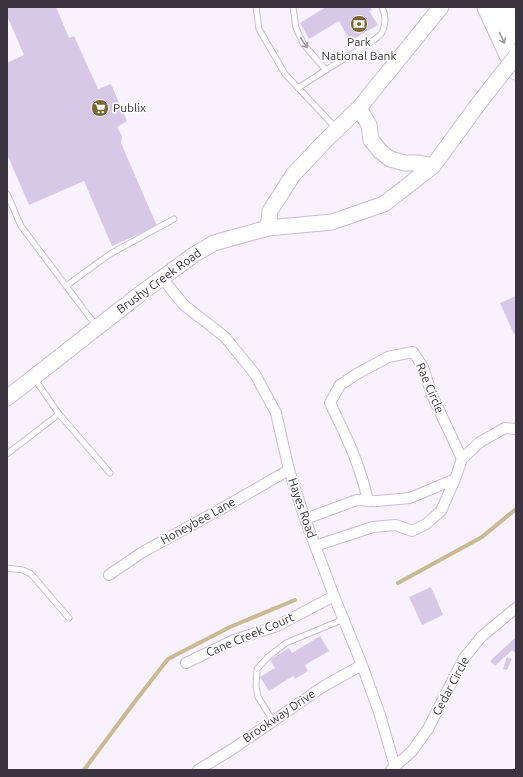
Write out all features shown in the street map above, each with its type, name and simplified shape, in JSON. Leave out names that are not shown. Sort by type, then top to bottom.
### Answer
[{"type":"highway","points":[[487,7],[516,70]]},
{"type":"highway","points":[[505,7],[516,34]]},
{"type":"street","points":[[268,228],[270,211],[293,175],[359,108],[441,7]]},
{"type":"street","name":"Brushy Creek Road","points":[[7,398],[162,278],[195,254],[214,243],[268,228],[332,222],[384,204],[433,166],[479,103],[516,56]]},
{"type":"street","points":[[359,108],[369,125],[371,140],[380,151],[390,159],[405,163],[419,163],[433,166]]},
{"type":"street","name":"Hayes Road","points":[[162,278],[184,305],[225,337],[255,374],[276,413],[289,470],[305,519],[380,715],[394,769]]},
{"type":"street","name":"Rae Circle","points":[[368,501],[364,481],[352,448],[330,403],[340,385],[388,357],[413,352],[423,367],[432,395],[462,459]]},
{"type":"street","points":[[315,546],[373,527],[396,525],[412,530],[426,524],[441,511],[462,459],[480,442],[505,428],[516,429]]},
{"type":"street","name":"Honeybee Lane","points":[[109,575],[141,552],[221,510],[289,470]]},
{"type":"street","points":[[305,519],[357,500],[368,501],[410,498],[455,479]]},
{"type":"street","name":"Cane Creek Court","points":[[186,662],[234,640],[277,626],[334,596]]},
{"type":"street","name":"Cedar Circle","points":[[394,769],[412,751],[428,729],[464,658],[482,636],[516,608]]},
{"type":"street","name":"Brookway Drive","points":[[198,770],[324,686],[362,665]]},
{"type":"lane","points":[[256,7],[259,28],[285,74],[337,129]]},
{"type":"lane","points":[[293,7],[296,28],[304,45],[326,70]]},
{"type":"lane","points":[[298,88],[381,35],[385,25],[384,10],[382,7]]},
{"type":"lane","points":[[7,194],[21,226],[97,327]]},
{"type":"lane","points":[[66,286],[110,254],[174,219]]},
{"type":"lane","points":[[34,377],[59,414],[110,473]]},
{"type":"lane","points":[[7,454],[59,414]]},
{"type":"lane","points":[[7,568],[23,570],[31,574],[69,618]]},
{"type":"lane","points":[[272,721],[258,697],[256,686],[257,669],[268,657],[286,642],[344,619]]},
{"type":"building","points":[[7,7],[56,7],[69,38],[74,36],[98,89],[111,84],[127,121],[117,127],[122,136],[121,143],[157,226],[112,246],[84,181],[29,205],[7,154],[7,63],[24,55],[7,16]]},
{"type":"building","name":"Park National Bank","points":[[326,7],[370,7],[372,10],[369,11],[378,25],[350,41],[339,21],[309,39],[300,23]]},
{"type":"building","points":[[516,296],[516,333],[514,334],[500,303]]},
{"type":"building","points":[[431,587],[443,615],[422,625],[409,597]]},
{"type":"building","points":[[320,636],[329,651],[305,665],[308,671],[295,679],[293,676],[269,691],[260,677],[275,668],[270,660],[289,648],[292,653]]},
{"type":"building","points":[[516,637],[516,654],[512,650],[495,666],[490,661]]},
{"type":"building","points":[[507,657],[512,659],[507,670],[503,669]]},
{"type":"waterway","points":[[398,583],[482,537],[516,509]]},
{"type":"waterway","points":[[84,770],[168,659],[230,627],[295,600]]},
{"type":"place","name":"Park National Bank","points":[[359,24]]},
{"type":"place","name":"Publix","points":[[100,108]]}]
